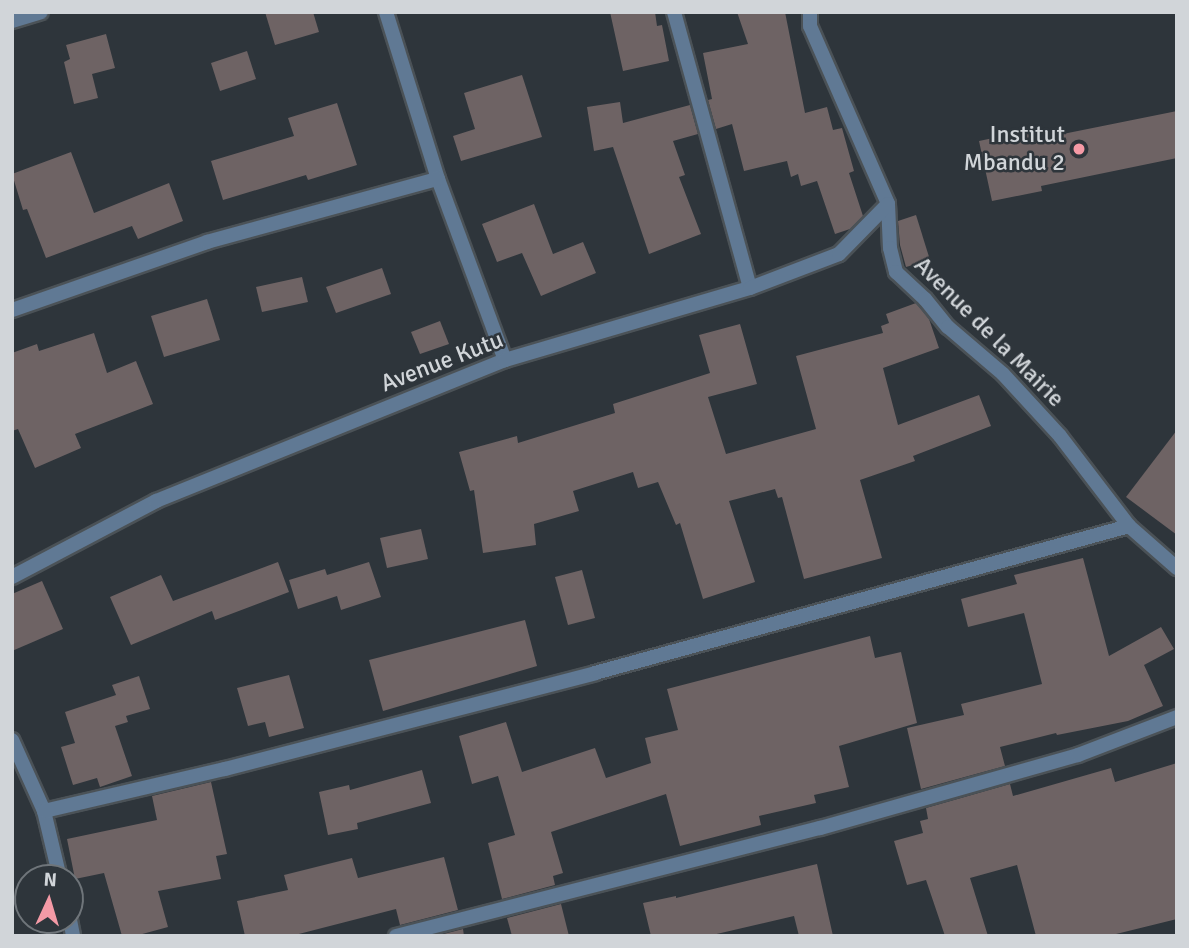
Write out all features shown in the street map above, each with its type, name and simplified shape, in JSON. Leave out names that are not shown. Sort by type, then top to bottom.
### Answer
[{"type":"street","points":[[12,21],[41,12]]},
{"type":"street","points":[[386,12],[438,179],[505,360]]},
{"type":"street","points":[[674,12],[750,288]]},
{"type":"street","name":"Avenue de la Mairie","points":[[810,12],[810,26],[888,204],[890,248],[896,272],[925,299],[947,327],[1003,374],[1060,436],[1129,526],[1177,568]]},
{"type":"street","points":[[12,310],[207,242],[438,179]]},
{"type":"street","name":"Avenue Kutu","points":[[12,577],[156,501],[505,360],[750,288],[839,254],[888,204]]},
{"type":"street","points":[[44,811],[225,769],[596,673],[1129,526]]},
{"type":"street","points":[[396,936],[845,821],[1078,755],[1177,717]]},
{"type":"street","points":[[12,740],[44,811],[57,864]]},
{"type":"building","points":[[265,12],[313,12],[319,32],[275,45]]},
{"type":"building","points":[[610,12],[655,12],[657,26],[662,25],[669,61],[623,71]]},
{"type":"building","points":[[737,12],[785,12],[805,113],[827,107],[833,130],[842,128],[854,171],[849,173],[863,216],[850,229],[835,234],[817,181],[801,186],[798,174],[791,177],[787,161],[744,171],[732,124],[716,129],[708,100],[712,99],[703,53],[748,44]]},
{"type":"building","points":[[106,34],[115,68],[92,74],[98,98],[74,104],[64,62],[70,59],[66,45]]},
{"type":"building","points":[[247,51],[256,79],[220,91],[211,63]]},
{"type":"building","points":[[522,75],[542,137],[461,161],[453,136],[475,129],[464,93]]},
{"type":"building","points":[[620,102],[623,123],[690,105],[698,134],[673,141],[685,175],[679,177],[701,234],[649,254],[613,147],[594,151],[587,107]]},
{"type":"building","points":[[337,103],[357,165],[308,180],[306,175],[223,200],[211,161],[294,136],[288,118]]},
{"type":"building","name":"Institut Mbandu 2","points":[[1177,111],[1177,158],[1041,186],[1042,191],[992,201],[979,141],[1036,129],[1038,139]]},
{"type":"building","points":[[71,152],[94,213],[169,183],[183,221],[138,239],[132,226],[46,258],[27,209],[23,210],[12,174]]},
{"type":"building","points":[[534,204],[553,254],[583,242],[596,273],[541,296],[522,253],[497,262],[482,224]]},
{"type":"building","points":[[916,215],[930,260],[906,267],[900,245],[898,221]]},
{"type":"building","points":[[382,268],[391,294],[336,313],[326,287]]},
{"type":"building","points":[[302,277],[308,302],[262,312],[256,287]]},
{"type":"building","points":[[207,299],[220,340],[164,357],[151,316]]},
{"type":"building","points":[[916,303],[929,319],[939,348],[883,368],[898,425],[979,395],[991,426],[913,456],[915,461],[860,480],[882,558],[804,579],[782,497],[778,498],[775,489],[729,501],[755,582],[703,599],[680,523],[676,525],[658,482],[638,488],[633,472],[573,491],[579,511],[534,524],[536,545],[483,553],[474,490],[470,491],[459,452],[517,436],[518,443],[615,413],[613,404],[710,373],[699,335],[740,324],[757,384],[708,397],[726,454],[816,429],[796,356],[883,333],[881,326],[889,323],[886,314]]},
{"type":"building","points":[[440,321],[449,344],[420,354],[411,332]]},
{"type":"building","points":[[94,333],[107,373],[136,361],[153,404],[75,434],[81,448],[35,468],[18,429],[12,431],[12,353],[37,344],[39,351]]},
{"type":"building","points":[[1177,430],[1177,535],[1126,497]]},
{"type":"building","points":[[421,529],[428,559],[387,568],[380,538]]},
{"type":"building","points":[[1083,558],[1109,656],[1161,627],[1174,649],[1144,665],[1163,706],[1128,721],[1057,735],[1056,733],[1000,747],[1005,766],[921,789],[907,728],[964,715],[961,704],[1042,684],[1024,613],[968,627],[961,599],[1017,584],[1014,575]]},
{"type":"building","points":[[278,562],[289,592],[215,620],[212,611],[131,645],[110,597],[161,575],[173,601]]},
{"type":"building","points":[[369,562],[381,597],[341,610],[337,596],[298,609],[289,580],[325,569],[327,575]]},
{"type":"building","points":[[582,570],[595,618],[568,625],[555,577]]},
{"type":"building","points":[[42,581],[63,629],[12,651],[12,594]]},
{"type":"building","points":[[525,620],[537,666],[383,711],[369,660]]},
{"type":"building","points":[[870,636],[875,658],[901,652],[917,723],[839,746],[849,787],[814,795],[816,803],[759,816],[761,825],[680,846],[666,794],[551,832],[563,873],[553,876],[555,885],[502,899],[488,843],[515,835],[498,776],[472,784],[459,736],[506,722],[522,772],[595,748],[606,778],[651,763],[645,738],[678,730],[667,689]]},
{"type":"building","points":[[289,675],[304,728],[269,737],[265,722],[248,726],[237,688]]},
{"type":"building","points":[[139,676],[150,709],[126,716],[128,722],[115,726],[132,776],[100,787],[97,778],[73,785],[61,747],[75,743],[65,712],[116,695],[112,685]]},
{"type":"building","points":[[1177,763],[1177,919],[1108,936],[1036,936],[1017,865],[970,878],[988,936],[945,936],[926,880],[907,885],[894,841],[923,833],[920,821],[928,819],[926,808],[1010,784],[1013,796],[1111,768],[1115,782]]},
{"type":"building","points":[[422,770],[431,803],[357,823],[358,829],[328,835],[319,792],[349,785],[350,790]]},
{"type":"building","points":[[211,782],[227,854],[216,856],[221,879],[158,891],[168,927],[135,936],[122,936],[104,873],[84,877],[84,864],[72,864],[67,839],[157,820],[152,796]]},
{"type":"building","points":[[444,857],[458,910],[400,925],[396,909],[291,936],[245,936],[237,901],[288,890],[284,875],[352,858],[358,878]]},
{"type":"building","points":[[817,864],[833,936],[799,936],[794,916],[708,936],[651,936],[643,903],[676,898]]},
{"type":"building","points":[[561,904],[569,936],[512,936],[507,918]]},
{"type":"building","points":[[463,929],[464,936],[436,936]]},
{"type":"place","name":"Institut Mbandu 2","points":[[1079,149]]}]
